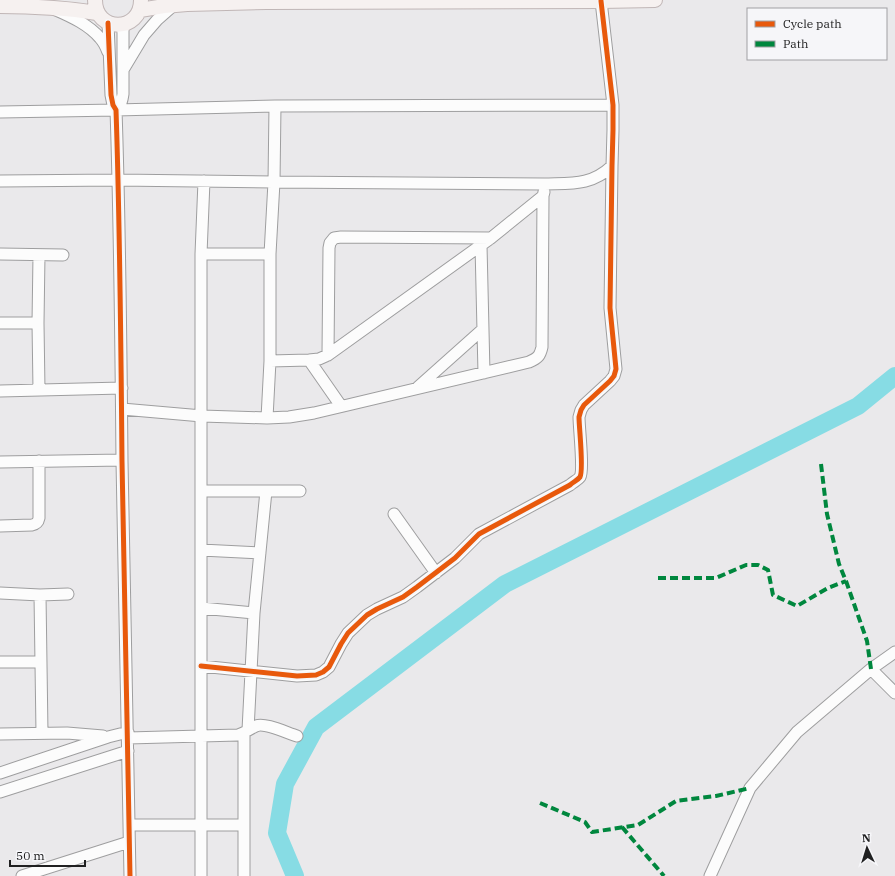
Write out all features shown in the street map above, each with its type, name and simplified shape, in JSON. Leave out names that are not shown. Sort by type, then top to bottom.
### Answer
[{"type":"main road","points":[[0,6],[71,9],[96,6],[102,19],[108,23],[124,25],[136,16],[141,5],[164,6],[266,2],[655,0]]},
{"type":"street","points":[[201,666],[296,676],[307,676],[323,672],[329,667],[348,633],[367,615],[403,596],[455,558],[479,534],[570,485],[581,476],[578,417],[584,405],[614,376],[616,369],[610,319],[613,130],[612,105],[601,1]]},
{"type":"street","points":[[123,70],[144,35],[157,20],[174,5]]},
{"type":"street","points":[[52,8],[79,21],[95,32],[102,40],[110,54]]},
{"type":"street","points":[[108,23],[112,100],[116,110],[118,180],[130,876]]},
{"type":"street","points":[[116,110],[120,106],[122,100],[124,25]]},
{"type":"street","points":[[0,112],[275,106],[612,105]]},
{"type":"street","points":[[267,418],[270,361],[270,254],[274,182],[275,106]]},
{"type":"street","points":[[0,181],[118,180],[544,184],[580,182],[597,177],[612,166]]},
{"type":"street","points":[[201,876],[201,254],[204,181]]},
{"type":"street","points":[[122,409],[202,416],[267,418],[289,417],[416,389],[529,362],[536,359],[540,354],[542,347],[544,184]]},
{"type":"street","points":[[270,361],[319,359],[328,355],[491,238],[543,196]]},
{"type":"street","points":[[328,355],[329,248],[330,243],[334,238],[491,238]]},
{"type":"street","points":[[481,245],[484,373]]},
{"type":"street","points":[[0,254],[63,255]]},
{"type":"street","points":[[201,254],[270,254]]},
{"type":"street","points":[[39,255],[39,390]]},
{"type":"street","points":[[0,323],[38,323]]},
{"type":"street","points":[[416,389],[483,329]]},
{"type":"street","points":[[309,360],[341,406]]},
{"type":"street","points":[[0,391],[122,388]]},
{"type":"street","points":[[0,462],[122,460]]},
{"type":"street","points":[[0,526],[32,525],[38,522],[40,518],[39,461]]},
{"type":"street","points":[[201,491],[300,491]]},
{"type":"street","points":[[244,876],[246,732],[254,613],[266,491]]},
{"type":"street","points":[[394,514],[436,572]]},
{"type":"street","points":[[201,550],[260,553]]},
{"type":"street","points":[[0,593],[40,595],[68,594]]},
{"type":"street","points":[[40,595],[42,733]]},
{"type":"street","points":[[201,608],[254,613]]},
{"type":"street","points":[[710,876],[750,788],[797,732],[871,669],[895,652]]},
{"type":"street","points":[[0,662],[41,662]]},
{"type":"street","points":[[871,669],[895,693]]},
{"type":"street","points":[[0,734],[67,733],[108,737],[128,735],[238,735],[257,725],[262,725],[297,736]]},
{"type":"street","points":[[0,773],[108,737]]},
{"type":"street","points":[[0,792],[128,751]]},
{"type":"street","points":[[129,825],[244,825]]},
{"type":"street","points":[[22,876],[43,873],[129,842]]},
{"type":"waterway","points":[[295,876],[277,833],[285,784],[316,727],[505,584],[858,406],[895,376]]},
{"type":"marked path","points":[[821,464],[827,514],[839,564],[867,641],[871,669]]},
{"type":"marked path","points":[[658,578],[716,578],[746,565],[758,565],[768,570],[773,595],[797,606],[828,588],[846,581]]},
{"type":"marked path","points":[[540,803],[585,822],[592,832],[638,825],[676,801],[716,796],[750,788]]},
{"type":"marked path","points":[[622,827],[664,876]]},
{"type":"cycle path","points":[[201,666],[297,676],[316,675],[323,672],[329,667],[348,633],[367,615],[403,597],[417,587],[455,558],[479,534],[570,485],[580,477],[581,458],[579,417],[581,410],[584,405],[610,381],[614,376],[616,369],[610,308],[613,105],[601,1]]},
{"type":"cycle path","points":[[108,23],[111,95],[113,105],[116,110],[130,876]]}]
